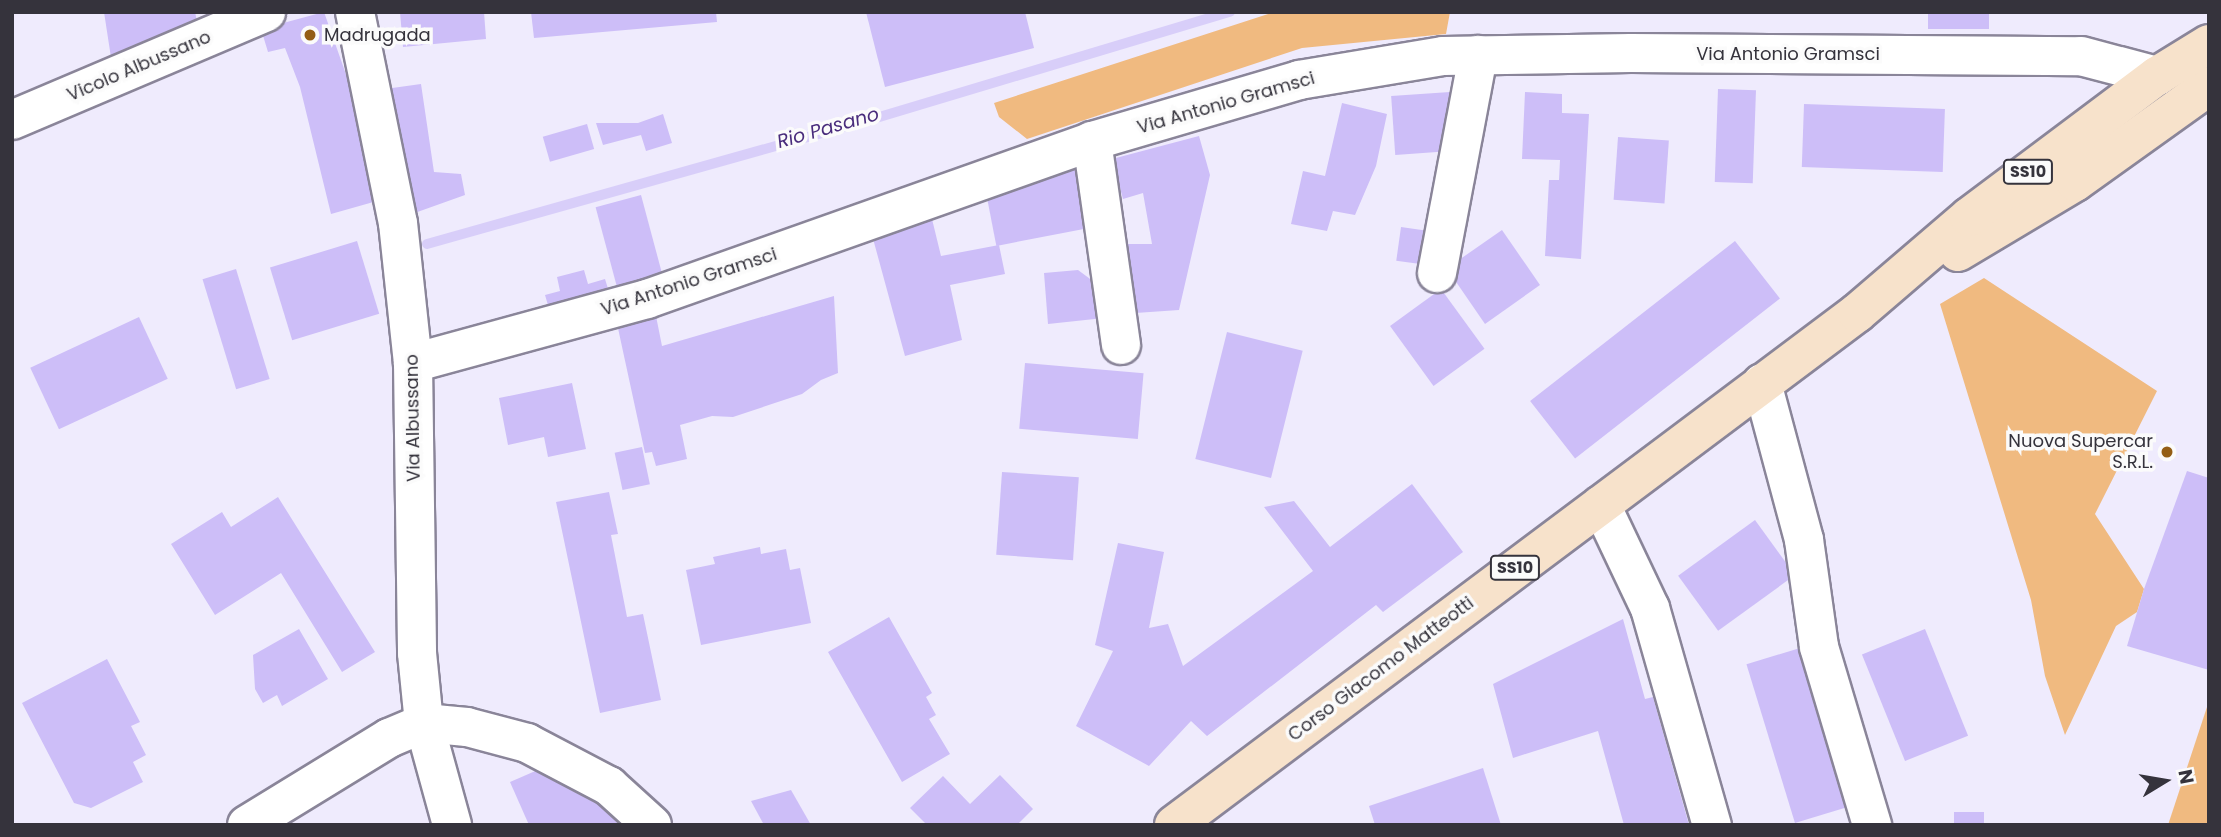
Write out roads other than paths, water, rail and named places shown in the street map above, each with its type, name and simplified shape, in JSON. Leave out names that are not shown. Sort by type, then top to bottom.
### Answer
[{"type":"main road","name":"Corso Giacomo Matteotti","points":[[1174,825],[1857,313],[1969,217],[2157,76],[2209,44]]},
{"type":"main road","name":"Corso Giacomo Matteotti","points":[[1857,313],[2075,182],[2209,86]]},
{"type":"street","name":"Vicolo Albussano","points":[[12,120],[266,12]]},
{"type":"street","name":"Via Albussano","points":[[355,12],[398,223],[413,363],[417,653],[424,723],[452,825]]},
{"type":"street","points":[[1437,274],[1478,55]]},
{"type":"street","name":"Via Antonio Gramsci","points":[[413,363],[647,299],[1092,141],[1300,80],[1443,56],[2081,56],[2157,76]]},
{"type":"street","points":[[1092,141],[1121,345]]},
{"type":"street","points":[[1762,383],[1804,540],[1819,647],[1872,825]]},
{"type":"street","points":[[1601,505],[1650,608],[1712,825]]},
{"type":"street","points":[[247,825],[389,738],[424,723],[467,727],[527,743],[610,786],[652,825]]},
{"type":"waterway","name":"Rio Pasano","points":[[427,244],[866,121],[1230,12]]},
{"type":"place","name":"Madrugada","points":[[310,35]]},
{"type":"place","name":"Nuova Supercar S.R.L.","points":[[2167,452]]}]
